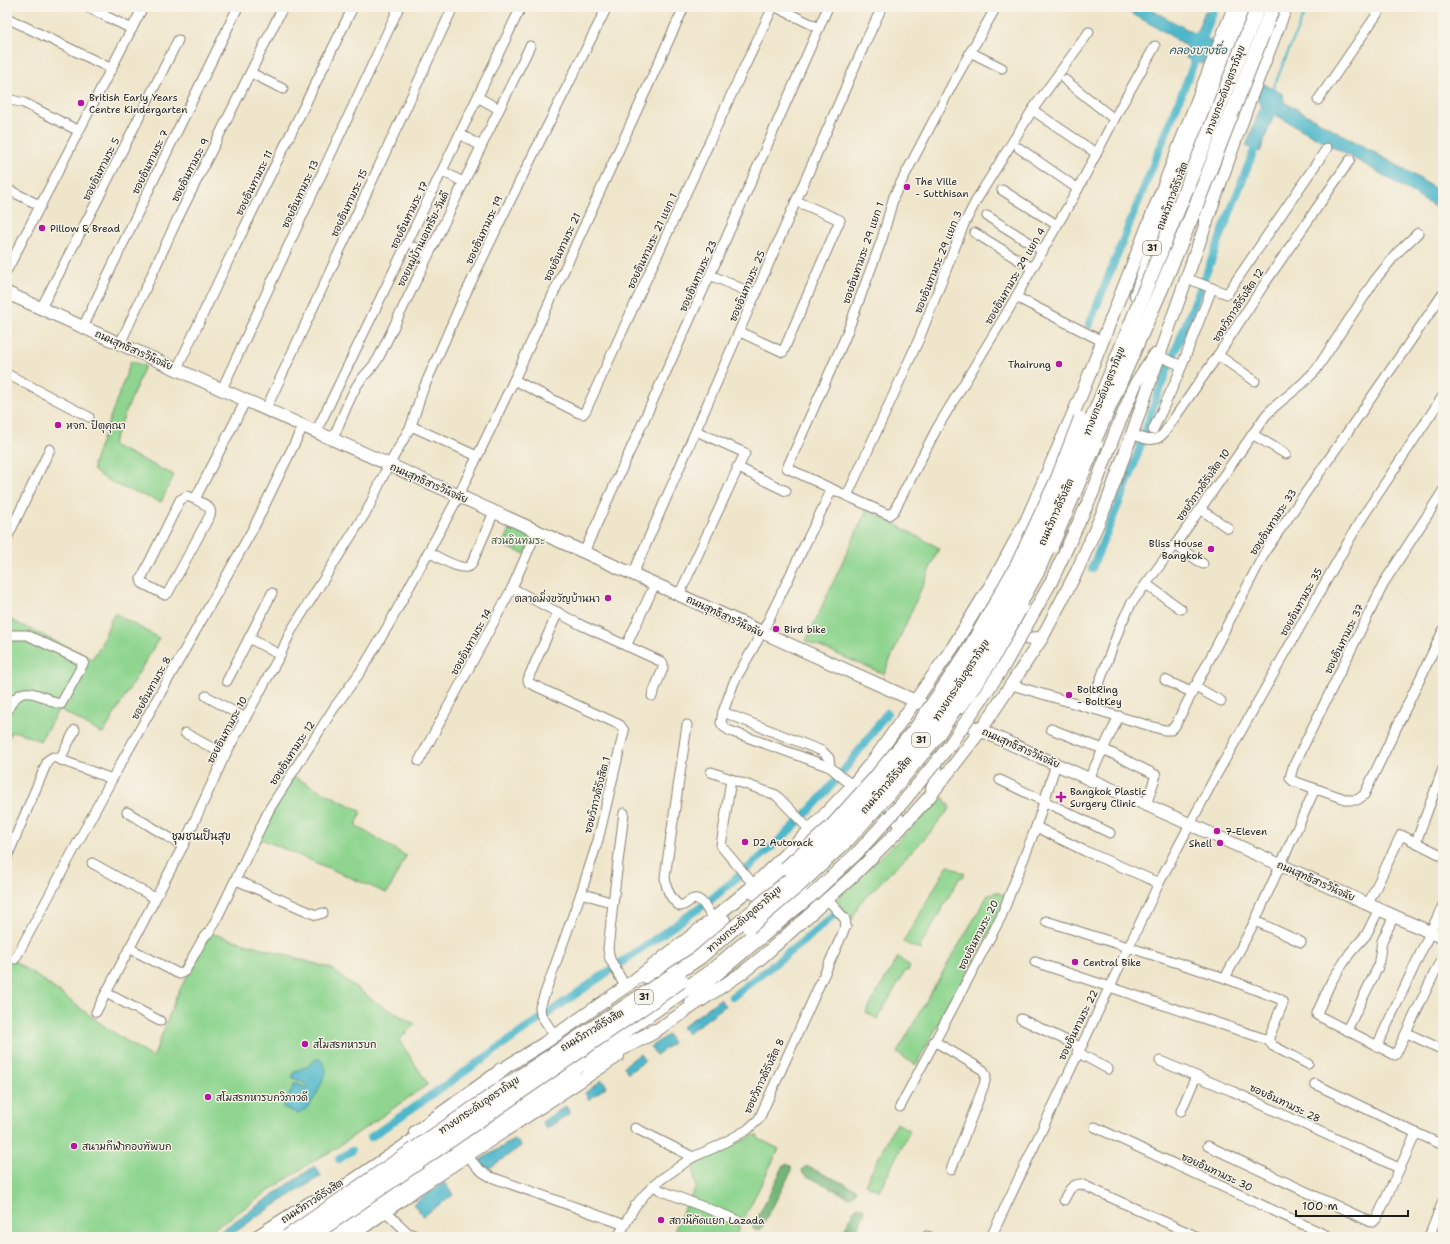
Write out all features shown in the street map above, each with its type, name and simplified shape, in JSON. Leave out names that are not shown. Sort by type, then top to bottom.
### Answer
[{"type":"highway","name":"ถนนวิภาวดีรังสิต","points":[[271,1237],[480,1096],[592,1032],[700,960],[790,874],[841,836],[886,788],[929,734],[981,657],[1030,570],[1070,482],[1214,74],[1245,7]]},
{"type":"highway","name":"ทางยกระดับอุตราภิมุข","points":[[287,1237],[506,1086],[700,957],[794,876],[840,833],[884,785],[927,732],[979,655],[1028,567],[1068,480],[1204,145],[1258,7]]},
{"type":"highway","name":"ถนนวิภาวดีรังสิต","points":[[341,1235],[398,1191],[560,1081],[606,1044],[713,970],[810,892],[848,842],[894,793],[937,740],[990,662],[1039,575],[1078,486],[1092,423],[1141,338],[1272,7]]},
{"type":"highway","name":"ทางยกระดับอุตราภิมุข","points":[[310,1237],[704,965],[801,883],[847,840],[892,790],[936,737],[988,658],[1037,572],[1193,213],[1272,7]]},
{"type":"highway","points":[[1206,222],[1208,187],[1226,120]]},
{"type":"highway","points":[[560,1081],[655,1031]]},
{"type":"highway","points":[[480,1096],[501,1070]]},
{"type":"main road","name":"ถนนวิภาวดีรังสิต","points":[[1223,52],[1234,7]]},
{"type":"main road","name":"ถนนวิภาวดีรังสิต","points":[[341,1235],[385,1211],[467,1155],[583,1080],[756,962],[852,877],[900,829],[930,796],[981,730],[1042,638],[1084,556],[1170,361],[1165,339],[1191,280],[1206,222],[1250,99],[1286,7]]},
{"type":"main road","name":"ถนนวิภาวดีรังสิต","points":[[256,1237],[342,1182],[460,1101],[501,1070],[555,1036],[627,985],[710,914],[754,885],[807,826],[843,778],[878,754],[953,647],[978,607],[1027,519],[1074,412],[1214,74]]},
{"type":"main road","name":"ถนนสุทธิสารวินิจฉัย","points":[[7,293],[761,633],[981,730],[1443,938]]},
{"type":"main road","name":"31","points":[[679,1015],[710,980],[858,852],[904,801],[949,746],[1002,669],[1051,582],[1093,492],[1136,383],[1165,339]]},
{"type":"main road","name":"31","points":[[1092,423],[1091,392],[1101,344]]},
{"type":"main road","points":[[978,607],[982,616],[990,623],[1016,637],[1026,639],[1042,638]]},
{"type":"main road","points":[[953,647],[952,668],[958,679],[979,692],[999,690],[1014,682]]},
{"type":"main road","points":[[878,754],[896,743],[908,744],[934,763],[937,773],[930,796]]},
{"type":"main road","points":[[843,778],[868,788],[896,813],[900,829]]},
{"type":"main road","name":"31","points":[[627,985],[660,971],[743,905],[790,874]]},
{"type":"street","points":[[87,7],[132,29]]},
{"type":"street","points":[[7,270],[143,7]]},
{"type":"street","name":"ซอยอินทามระ 7","points":[[83,327],[166,152],[238,7]]},
{"type":"street","name":"ซอยอินทามระ 9","points":[[120,344],[176,222],[283,7]]},
{"type":"street","name":"ซอยอินทามระ 11","points":[[177,369],[228,261],[353,7]]},
{"type":"street","name":"ซอยอินทามระ 13","points":[[222,390],[399,7]]},
{"type":"street","name":"ซอยอินทามระ 15","points":[[266,409],[453,7]]},
{"type":"street","name":"ซอยอินทามระ 17","points":[[316,432],[521,7]]},
{"type":"street","name":"ซอยอินทามระ 19","points":[[389,465],[411,426],[422,392],[462,301],[607,7]]},
{"type":"street","name":"ซอยอินทามระ 21","points":[[457,495],[514,380],[684,7]]},
{"type":"street","points":[[775,7],[819,28]]},
{"type":"street","name":"ซอยอินทามระ 21 แยก 1","points":[[514,380],[579,413],[583,414],[586,410],[775,7]]},
{"type":"street","name":"ซอยอินทามระ 23","points":[[584,552],[710,275],[828,7]]},
{"type":"street","name":"ซอยอินทามระ 25","points":[[633,574],[882,7]]},
{"type":"street","name":"ซอยอินทามระ 29 แยก 1","points":[[832,489],[788,468],[845,338],[882,239],[894,196],[970,52],[996,7]]},
{"type":"street","points":[[1318,100],[1382,7]]},
{"type":"street","points":[[7,18],[112,69]]},
{"type":"street","name":"ซอยอินทามระ 29 แยก 3","points":[[847,496],[919,339],[964,224],[977,199],[1033,109],[1089,32]]},
{"type":"street","name":"ซอยอินทามระ 5","points":[[41,308],[97,202],[178,40]]},
{"type":"street","name":"ซอยหมู่บ้านเอเทรีย-วันดี","points":[[333,439],[356,388],[375,364],[530,46]]},
{"type":"street","name":"ซอยอินทามระ 29 แยก 4","points":[[847,496],[889,515],[894,511],[937,428],[1058,225],[1114,119],[1155,46]]},
{"type":"street","points":[[970,52],[1002,68]]},
{"type":"street","points":[[251,73],[283,88]]},
{"type":"street","points":[[1065,80],[1114,119]]},
{"type":"street","points":[[7,99],[24,102],[80,131]]},
{"type":"street","points":[[481,99],[499,109]]},
{"type":"street","points":[[1037,114],[1096,153]]},
{"type":"street","points":[[465,136],[481,146]]},
{"type":"street","points":[[1019,148],[1078,189]]},
{"type":"street","points":[[1191,280],[1227,294],[1327,148]]},
{"type":"street","name":"ซอยวิภาวดีรังสิต 12","points":[[1138,436],[1153,440],[1162,436],[1350,160]]},
{"type":"street","points":[[446,173],[463,182]]},
{"type":"street","points":[[7,189],[41,206]]},
{"type":"street","points":[[1002,190],[1058,225]]},
{"type":"street","points":[[740,332],[783,352],[787,344],[840,220],[796,201]]},
{"type":"street","points":[[987,216],[1043,251]]},
{"type":"street","points":[[974,233],[1032,268]]},
{"type":"street","name":"ซอยวิภาวดีรังสิต 10","points":[[1090,708],[1121,624],[1131,604],[1175,545],[1266,415],[1316,370],[1375,280],[1397,253],[1418,233]]},
{"type":"street","points":[[415,247],[428,254]]},
{"type":"street","points":[[710,275],[756,295]]},
{"type":"street","points":[[1154,430],[1170,361],[1210,288]]},
{"type":"street","name":"ซอยอินทามระ 33","points":[[1090,708],[1164,730],[1170,730],[1174,726],[1266,550],[1443,294]]},
{"type":"street","points":[[1016,297],[1101,344]]},
{"type":"street","points":[[1218,355],[1255,381]]},
{"type":"street","points":[[7,374],[89,417]]},
{"type":"street","name":"ซอยอินทามระ 35","points":[[1190,824],[1360,521],[1443,396]]},
{"type":"street","points":[[195,499],[246,400]]},
{"type":"street","name":"ซอยอินทามระ 8","points":[[15,958],[112,779],[254,527],[303,426]]},
{"type":"street","points":[[411,426],[477,456]]},
{"type":"street","points":[[679,595],[745,453],[696,431]]},
{"type":"street","points":[[1252,434],[1286,454]]},
{"type":"street","points":[[7,538],[50,449]]},
{"type":"street","name":"ซอยอินทามระ 10","points":[[96,1012],[183,846],[225,755],[303,610],[368,509],[389,465]]},
{"type":"street","points":[[737,468],[786,491]]},
{"type":"street","points":[[843,778],[730,731],[721,724],[734,682],[761,633],[832,489],[847,496]]},
{"type":"street","name":"ซอยอินทามระ 37","points":[[1443,492],[1385,581],[1293,767],[1290,778],[1293,781],[1348,800],[1357,800],[1364,795],[1443,630]]},
{"type":"street","name":"ซอยอินทามระ 12","points":[[129,948],[177,973],[183,973],[185,971],[204,937],[213,927],[261,824],[270,808],[334,708],[361,671],[388,626],[455,503],[457,495]]},
{"type":"street","points":[[187,496],[195,499],[210,508],[211,512],[168,593],[165,595],[142,583],[141,579],[180,500],[187,496]]},
{"type":"street","points":[[1200,509],[1228,528]]},
{"type":"street","points":[[428,552],[457,567],[469,566],[473,561],[494,512]]},
{"type":"street","name":"ซอยอินทามระ 14","points":[[419,761],[512,588],[537,531]]},
{"type":"street","points":[[1175,545],[1203,564]]},
{"type":"street","points":[[626,646],[655,584]]},
{"type":"street","points":[[1146,584],[1181,609]]},
{"type":"street","points":[[512,588],[582,625],[660,661],[663,664],[652,696]]},
{"type":"street","points":[[226,681],[272,594]]},
{"type":"street","name":"ซอยวิภาวดีรังสิต 1","points":[[555,1036],[541,1015],[540,1007],[581,893],[598,840],[624,731],[620,725],[529,683],[528,680],[530,674],[558,612]]},
{"type":"street","points":[[7,635],[27,635],[84,662],[61,704],[57,704],[34,694],[21,693],[16,696],[7,711]]},
{"type":"street","points":[[249,638],[280,655]]},
{"type":"street","points":[[1166,680],[1221,701]]},
{"type":"street","points":[[1014,682],[1090,708]]},
{"type":"street","points":[[206,696],[245,718]]},
{"type":"street","points":[[724,712],[822,751],[830,758],[843,778]]},
{"type":"street","points":[[1089,779],[1119,716]]},
{"type":"street","points":[[687,725],[665,877],[665,886],[668,893],[680,906],[696,899],[701,901],[710,914]]},
{"type":"street","points":[[1051,729],[1103,749],[1156,775],[1146,805]]},
{"type":"street","points":[[60,759],[75,730]]},
{"type":"street","points":[[185,734],[225,755]]},
{"type":"street","points":[[7,857],[48,760],[53,756],[112,779]]},
{"type":"street","name":"ซอยอินทามระ 20","points":[[900,1107],[1001,917],[1036,828],[1056,764]]},
{"type":"street","points":[[1416,842],[1443,769]]},
{"type":"street","points":[[711,772],[776,795],[807,826]]},
{"type":"street","points":[[731,779],[721,846],[754,885]]},
{"type":"street","points":[[1000,780],[1110,832]]},
{"type":"street","points":[[1225,978],[1255,921],[1315,789]]},
{"type":"street","points":[[127,812],[183,846]]},
{"type":"street","points":[[624,813],[608,949],[610,959],[627,985]]},
{"type":"street","name":"ซอยอินทามระ 22","points":[[991,1237],[1109,986],[1159,883],[1190,824]]},
{"type":"street","points":[[1036,828],[1159,883]]},
{"type":"street","points":[[1368,904],[1401,835],[1443,856]]},
{"type":"street","points":[[92,863],[155,898]]},
{"type":"street","points":[[236,880],[316,915],[323,913]]},
{"type":"street","points":[[581,893],[613,902]]},
{"type":"street","name":"ซอยวิภาวดีรังสิต 8","points":[[618,1237],[635,1206],[654,1186],[676,1168],[693,1157],[738,1136],[747,1130],[759,1118],[846,926],[845,919],[827,899]]},
{"type":"street","points":[[1377,1046],[1429,932],[1443,905]]},
{"type":"street","points":[[1379,910],[1366,935],[1350,953],[1331,982],[1317,1015],[1395,1055],[1443,956]]},
{"type":"street","points":[[1347,1030],[1378,967],[1382,941],[1394,916]]},
{"type":"street","points":[[1046,921],[1129,946],[1225,978],[1282,1000],[1283,1003],[1268,1040]]},
{"type":"street","points":[[1255,921],[1301,942]]},
{"type":"street","points":[[1034,962],[1268,1040],[1273,1046],[1308,1064]]},
{"type":"street","points":[[106,993],[160,1021]]},
{"type":"street","points":[[1020,1019],[1079,1050],[1108,1069]]},
{"type":"street","points":[[1407,1033],[1443,1050]]},
{"type":"street","points":[[934,1041],[983,1070],[986,1076],[984,1085],[951,1170]]},
{"type":"street","name":"ซอยอินทามระ 28","points":[[1160,1061],[1239,1094],[1399,1168]]},
{"type":"street","points":[[1181,1111],[1196,1076]]},
{"type":"street","points":[[1315,1084],[1443,1145]]},
{"type":"street","name":"ซอยอินทามระ 30","points":[[1095,1127],[1330,1237]]},
{"type":"street","points":[[635,1128],[693,1157]]},
{"type":"street","points":[[1208,1146],[1373,1222],[1378,1218],[1399,1168],[1416,1133]]},
{"type":"street","points":[[467,1155],[477,1168],[492,1177],[625,1225]]},
{"type":"street","points":[[1064,1200],[1071,1188],[1076,1184],[1081,1184],[1198,1237]]},
{"type":"street","points":[[654,1186],[660,1190],[737,1220]]},
{"type":"street","points":[[1428,1237],[1442,1204]]},
{"type":"street","points":[[385,1211],[408,1233],[419,1237]]},
{"type":"green space","points":[[131,361],[145,366],[112,445],[174,475],[161,502],[117,485],[94,471],[93,465],[96,456]]},
{"type":"green space","points":[[867,509],[939,548],[884,674],[806,641]]},
{"type":"green space","name":"สวนอินทมระ","points":[[512,524],[534,535],[525,554],[503,546]]},
{"type":"green space","points":[[114,613],[159,638],[103,734],[59,709],[40,741],[18,732],[11,732],[7,741],[7,618],[92,659],[100,647]]},
{"type":"green space","points":[[294,777],[361,811],[356,826],[406,856],[388,892],[386,893],[259,838],[277,803]]},
{"type":"green space","points":[[943,797],[950,808],[928,835],[859,904],[852,920],[836,900]]},
{"type":"green space","points":[[948,865],[965,874],[962,878],[960,877],[920,947],[920,950],[903,942]]},
{"type":"green space","points":[[996,892],[1006,896],[997,918],[916,1065],[897,1053],[988,895]]},
{"type":"green space","name":"สโมสรทหารบกวิภาวดี","points":[[210,933],[330,968],[377,1003],[415,1024],[399,1040],[428,1084],[332,1151],[313,1161],[202,1237],[7,1237],[7,956],[47,983],[108,1029],[153,1058],[176,997]]},
{"type":"green space","points":[[898,957],[910,967],[908,971],[906,970],[877,1019],[866,1012]]},
{"type":"green space","points":[[896,1123],[910,1130],[879,1191],[865,1184]]},
{"type":"green space","points":[[756,1135],[758,1136],[757,1138],[779,1149],[743,1220],[689,1199],[696,1188],[693,1163]]},
{"type":"green space","points":[[786,1164],[791,1166],[792,1170],[761,1229],[756,1231],[753,1229],[753,1226],[784,1165]]},
{"type":"green space","points":[[806,1166],[856,1189],[853,1195],[849,1197],[803,1174],[802,1170]]},
{"type":"green space","points":[[686,1204],[740,1226],[735,1237],[672,1236]]},
{"type":"green space","points":[[858,1206],[864,1209],[865,1213],[853,1237],[841,1237],[855,1208]]},
{"type":"water","name":"คลองบางซื่อ","points":[[1120,7],[1146,7],[1194,33],[1198,29],[1205,11],[1210,13],[1203,30],[1206,32],[1204,38],[1213,42],[1211,50],[1269,87],[1283,94],[1284,102],[1411,173],[1443,194],[1443,212],[1373,169],[1274,114],[1260,152],[1246,146],[1262,104],[1203,62],[1202,64],[1186,58],[1187,47],[1165,32]]},
{"type":"water","points":[[720,999],[725,1006],[687,1034],[682,1027]]},
{"type":"water","points":[[668,1035],[673,1043],[656,1055],[650,1047]]},
{"type":"water","points":[[640,1054],[645,1061],[628,1073],[624,1066]]},
{"type":"water","points":[[318,1058],[324,1064],[326,1072],[312,1102],[304,1111],[298,1114],[283,1107],[295,1083],[307,1088],[309,1086],[292,1077],[295,1071],[306,1067]]},
{"type":"water","points":[[602,1080],[607,1086],[589,1100],[585,1093]]},
{"type":"water","points":[[566,1106],[570,1113],[546,1129],[542,1122]]},
{"type":"water","points":[[515,1139],[521,1146],[487,1170],[480,1160]]},
{"type":"water","points":[[315,1166],[321,1176],[256,1217],[234,1233],[231,1237],[212,1237]]},
{"type":"water","points":[[444,1182],[453,1195],[423,1216],[413,1204]]},
{"type":"waterway","name":"คลองบางซื่อ","points":[[1202,42],[1215,7]]},
{"type":"waterway","points":[[1272,91],[1307,7]]},
{"type":"waterway","name":"คลองบางซื่อ","points":[[1089,325],[1198,53]]},
{"type":"waterway","points":[[1092,568],[1131,474],[1155,401],[1258,140]]},
{"type":"waterway","points":[[371,1137],[708,902],[769,850],[812,808],[857,754],[887,713]]},
{"type":"waterway","points":[[732,997],[811,935],[835,914]]},
{"type":"waterway","points":[[339,1159],[351,1151]]},
{"type":"place","name":"British Early Years Centre Kindergarten","points":[[81,103]]},
{"type":"place","name":"The Ville - Sutthisan","points":[[907,187]]},
{"type":"place","name":"Pillow & Bread","points":[[42,228]]},
{"type":"place","name":"Thairung","points":[[1059,364]]},
{"type":"place","name":"หจก. ปิตุคุณา","points":[[58,425]]},
{"type":"place","name":"Bliss House Bangkok","points":[[1211,549]]},
{"type":"place","name":"ตลาดมิ่งขวัญบ้านนา","points":[[608,598]]},
{"type":"place","name":"Bird bike","points":[[776,629]]},
{"type":"place","name":"BoltRing - BoltKey","points":[[1069,695]]},
{"type":"place","name":"Bangkok Plastic Surgery Clinic","points":[[1061,797]]},
{"type":"place","name":"7-Eleven","points":[[1217,831]]},
{"type":"place","name":"D2 Autorack","points":[[745,842]]},
{"type":"place","name":"Shell","points":[[1220,843]]},
{"type":"place","name":"Central Bike","points":[[1075,962]]},
{"type":"place","name":"สโมสรทหารบก","points":[[305,1044]]},
{"type":"place","name":"สโมสรทหารบกวิภาวดี","points":[[208,1097]]},
{"type":"place","name":"สนามกีฬากองทัพบก","points":[[74,1146]]},
{"type":"place","name":"สถานีคัดแยก Lazada","points":[[661,1220]]},
{"type":"district","name":"ชุมชนเป็นสุข","points":[[201,836]]}]
